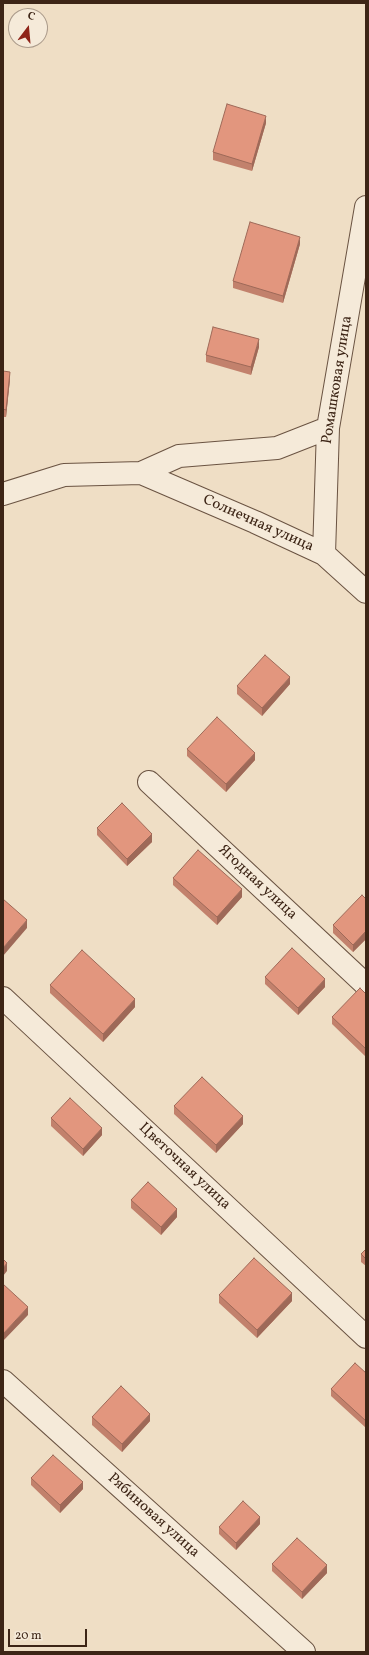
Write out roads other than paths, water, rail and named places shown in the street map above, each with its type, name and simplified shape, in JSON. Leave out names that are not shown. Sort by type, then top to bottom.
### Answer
[{"type":"street","name":"Ромашковая улица","points":[[324,554],[328,428],[363,234],[366,207]]},
{"type":"street","points":[[3,494],[64,475],[141,472],[179,456],[277,448],[328,428]]},
{"type":"street","name":"Солнечная улица","points":[[141,472],[256,522],[324,554],[366,592]]},
{"type":"street","name":"Ягодная улица","points":[[149,782],[366,985]]},
{"type":"street","name":"Цветочная улица","points":[[3,998],[366,1337]]},
{"type":"street","name":"Рябиновая улица","points":[[3,1381],[304,1652]]}]
